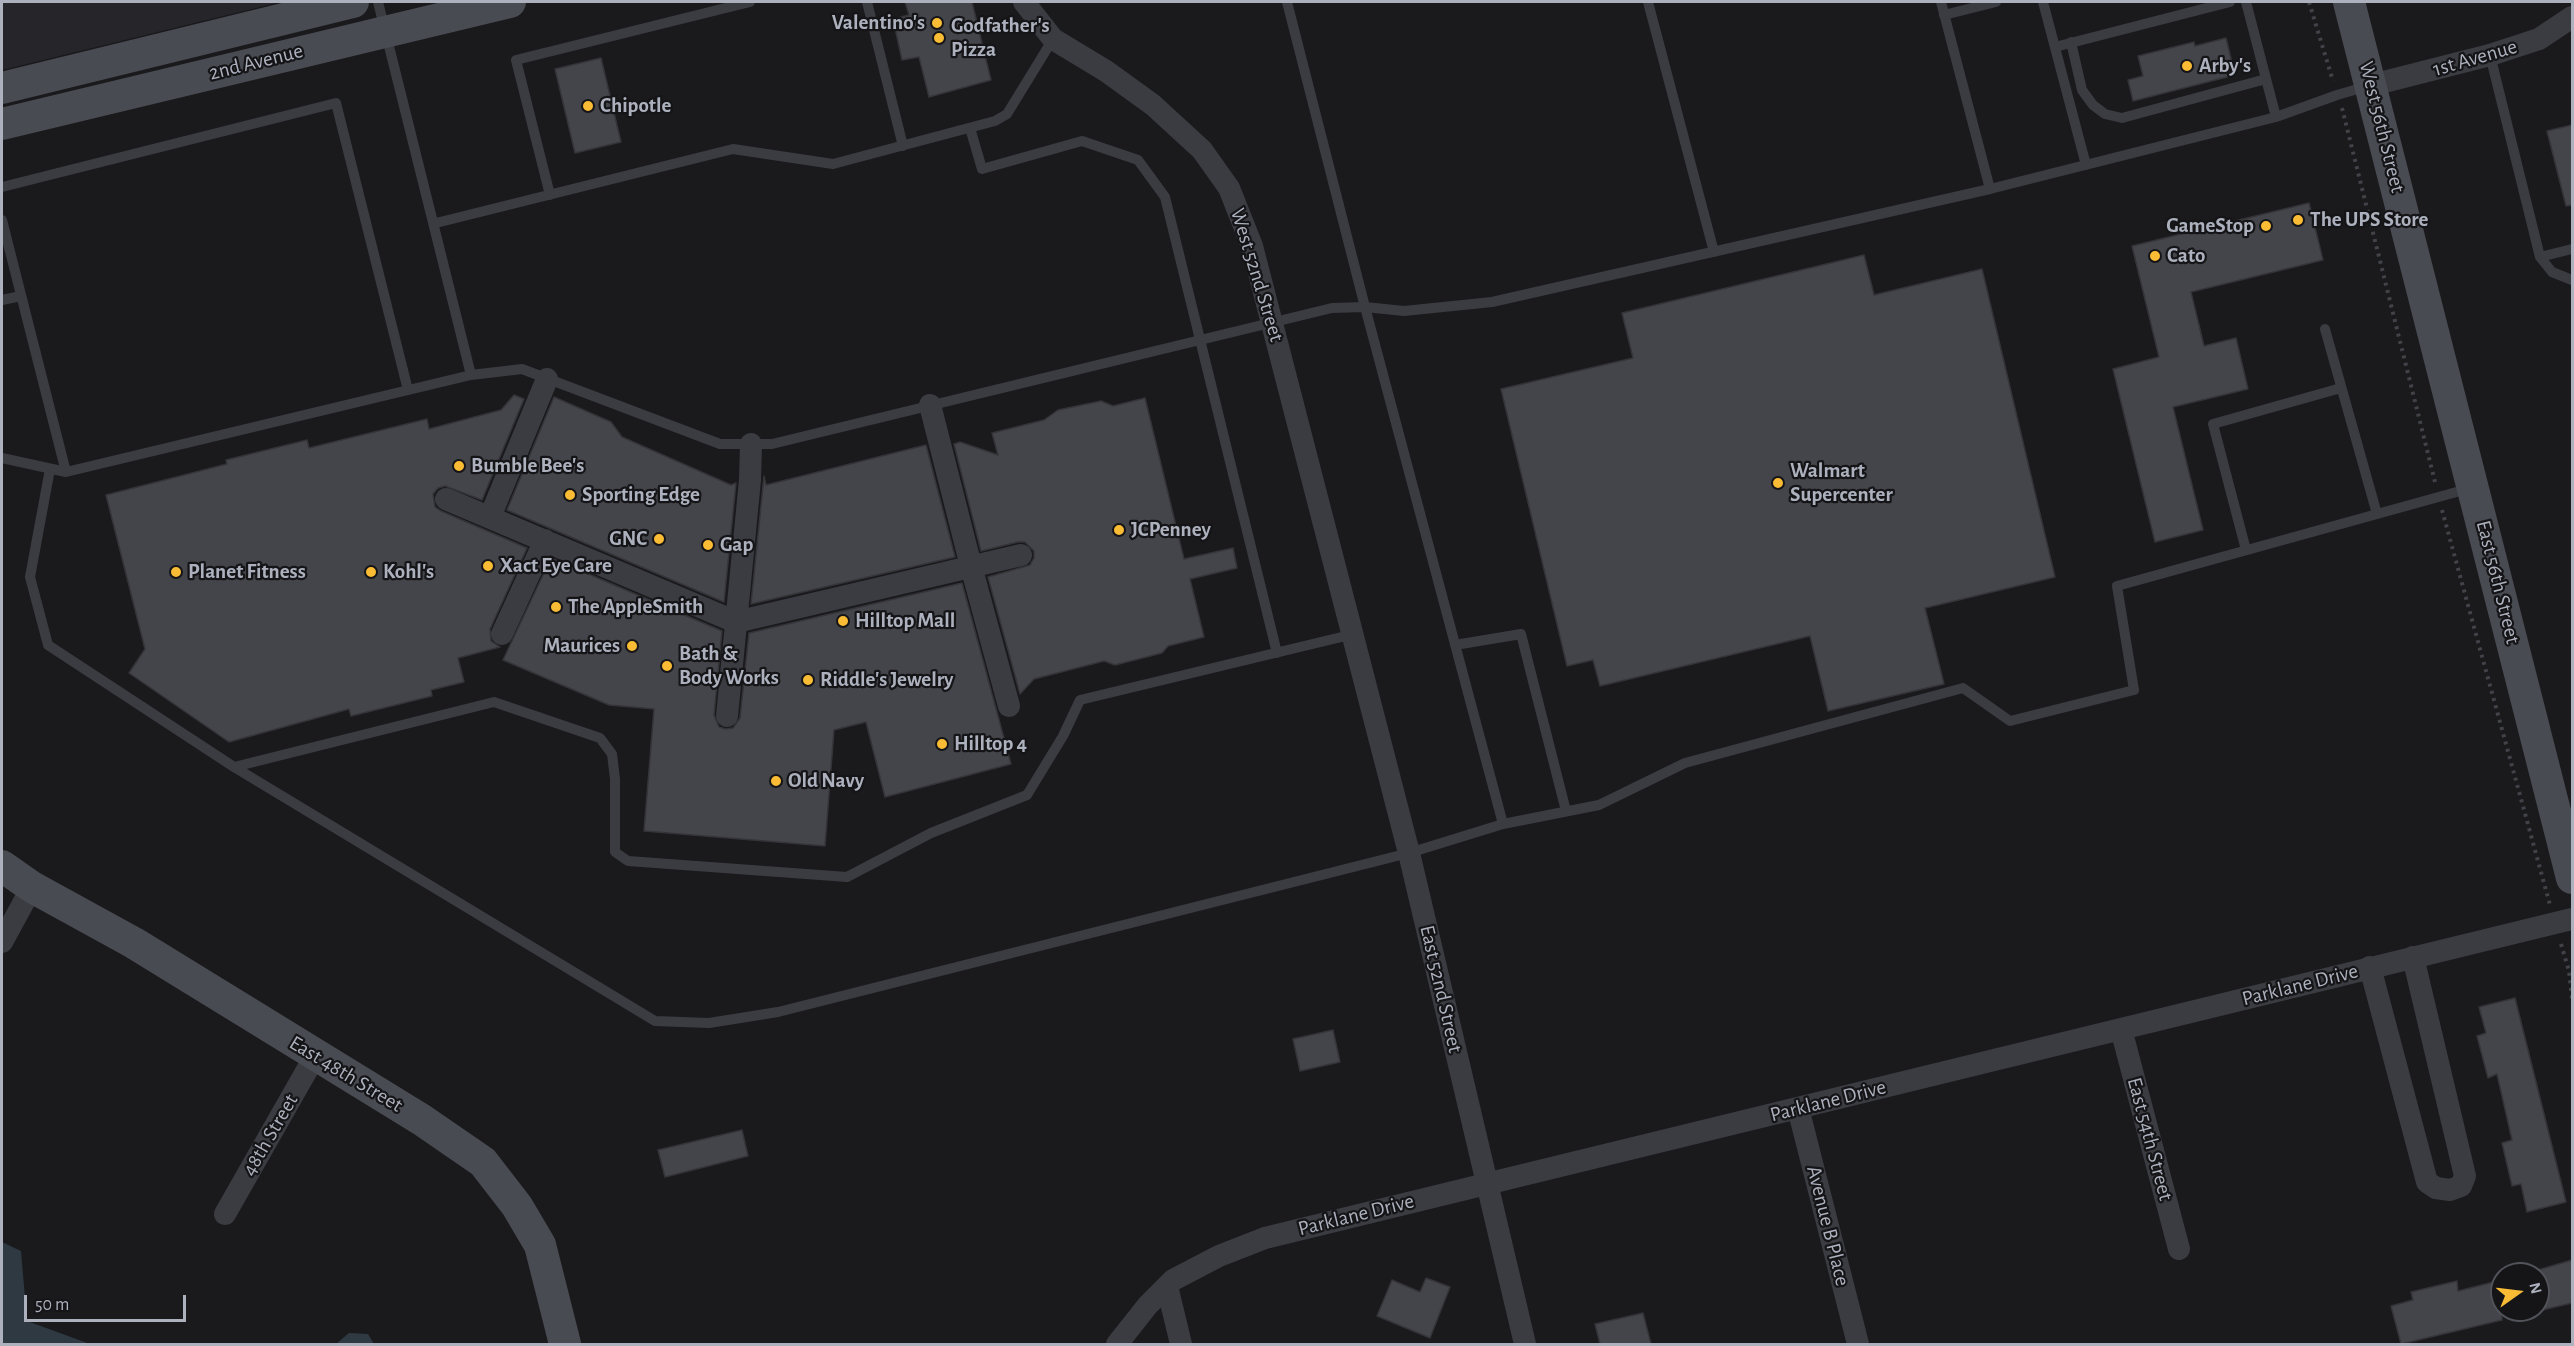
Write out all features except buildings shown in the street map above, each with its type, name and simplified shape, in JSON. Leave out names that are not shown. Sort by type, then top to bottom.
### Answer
[{"type":"main road","name":"2nd Avenue","points":[[2,88],[353,2]]},
{"type":"main road","name":"2nd Avenue","points":[[2,124],[510,2]]},
{"type":"main road","name":"West 56th Street","points":[[2349,2],[2422,287]]},
{"type":"main road","name":"East 56th Street","points":[[2422,287],[2572,878]]},
{"type":"main road","name":"East 48th Street","points":[[2,866],[32,886],[134,942],[315,1056],[422,1120],[483,1162],[517,1206],[540,1245],[565,1344]]},
{"type":"street","name":"West 52nd Street","points":[[1024,2],[1053,39],[1106,71],[1153,105],[1202,150],[1230,188],[1252,246],[1354,634]]},
{"type":"street","name":"1st Avenue","points":[[2372,85],[2490,56],[2539,39],[2571,23]]},
{"type":"street","points":[[490,517],[547,379]]},
{"type":"street","points":[[930,405],[970,566],[1009,706]]},
{"type":"street","points":[[727,716],[750,480],[751,444]]},
{"type":"street","points":[[446,499],[736,622],[1021,555]]},
{"type":"street","points":[[502,634],[545,540]]},
{"type":"street","name":"East 52nd Street","points":[[1354,634],[1409,852],[1525,1344]]},
{"type":"street","points":[[2,942],[32,886]]},
{"type":"street","name":"Parklane Drive","points":[[1117,1344],[1148,1305],[1173,1280],[1219,1256],[1265,1238],[1486,1182],[2572,919]]},
{"type":"street","points":[[2370,967],[2427,1182],[2436,1188],[2450,1190],[2461,1186],[2465,1176],[2413,957]]},
{"type":"street","name":"East 54th Street","points":[[2121,1029],[2179,1249]]},
{"type":"street","name":"48th Street","points":[[225,1214],[315,1056]]},
{"type":"street","name":"Avenue B Place","points":[[1798,1108],[1858,1344]]},
{"type":"street","points":[[1167,1286],[1181,1344]]},
{"type":"lane","points":[[378,2],[436,224],[471,375]]},
{"type":"lane","points":[[550,195],[516,60],[750,2]]},
{"type":"lane","points":[[867,2],[903,146]]},
{"type":"lane","points":[[1287,2],[1365,307],[1503,824]]},
{"type":"lane","points":[[1648,2],[1714,252]]},
{"type":"lane","points":[[1941,2],[1990,189]]},
{"type":"lane","points":[[1944,15],[1996,2]]},
{"type":"lane","points":[[2043,2],[2086,165]]},
{"type":"lane","points":[[2055,47],[2230,2]]},
{"type":"lane","points":[[2246,2],[2276,117]]},
{"type":"lane","points":[[436,224],[733,149],[832,164],[995,121],[1007,114],[1053,39]]},
{"type":"lane","points":[[2071,42],[2082,90],[2093,105],[2104,114],[2122,118],[2266,79]]},
{"type":"lane","points":[[2490,56],[2540,257],[2552,272],[2572,280]]},
{"type":"lane","points":[[2,458],[66,472],[471,375],[522,369],[720,444],[772,444],[1332,308],[1365,307],[1404,311],[1492,302],[1990,189],[2276,117],[2372,85]]},
{"type":"lane","points":[[2,187],[336,103],[408,390]]},
{"type":"lane","points":[[970,128],[982,169],[1082,141],[1138,160],[1165,197],[1277,653]]},
{"type":"lane","points":[[2,220],[66,472]]},
{"type":"lane","points":[[2540,257],[2572,249]]},
{"type":"lane","points":[[2,300],[21,296]]},
{"type":"lane","points":[[2325,329],[2377,514]]},
{"type":"lane","points":[[2246,550],[2213,424],[2341,388]]},
{"type":"lane","points":[[50,469],[30,577],[48,645],[234,767],[656,1021],[710,1023],[778,1012],[1409,852],[1503,824],[1599,804],[1685,763],[1963,688],[2010,721],[2134,690],[2117,586],[2474,488]]},
{"type":"lane","points":[[234,767],[494,702],[600,738],[612,754],[615,852],[628,861],[847,877],[931,833],[1026,795],[1063,736],[1080,700],[1354,634]]},
{"type":"lane","points":[[1455,645],[1521,634],[1566,811]]},
{"type":"shaded area","points":[[2,2],[280,2],[2,70]]},
{"type":"shaded area","points":[[2,1242],[21,1251],[27,1321],[90,1344],[2,1344]]},
{"type":"shaded area","points":[[349,1333],[368,1334],[374,1344],[336,1344]]},
{"type":"place","name":"Valentino's","points":[[937,23]]},
{"type":"place","name":"Godfather's Pizza","points":[[939,38]]},
{"type":"place","name":"Arby's","points":[[2187,66]]},
{"type":"place","name":"Chipotle","points":[[588,106]]},
{"type":"place","name":"The UPS Store","points":[[2298,220]]},
{"type":"place","name":"GameStop","points":[[2266,226]]},
{"type":"place","name":"Cato","points":[[2155,256]]},
{"type":"place","name":"Bumble Bee's","points":[[459,466]]},
{"type":"place","name":"Walmart Supercenter","points":[[1778,483]]},
{"type":"place","name":"Sporting Edge","points":[[570,495]]},
{"type":"place","name":"JCPenney","points":[[1119,530]]},
{"type":"place","name":"GNC","points":[[659,539]]},
{"type":"place","name":"Gap","points":[[708,545]]},
{"type":"place","name":"Xact Eye Care","points":[[488,566]]},
{"type":"place","name":"Planet Fitness","points":[[176,572]]},
{"type":"place","name":"Kohl's","points":[[371,572]]},
{"type":"place","name":"The AppleSmith","points":[[556,607]]},
{"type":"place","name":"Hilltop Mall","points":[[843,621]]},
{"type":"place","name":"Maurices","points":[[632,646]]},
{"type":"place","name":"Bath & Body Works","points":[[667,666]]},
{"type":"place","name":"Riddle's Jewelry","points":[[808,680]]},
{"type":"place","name":"Hilltop 4","points":[[942,744]]},
{"type":"place","name":"Old Navy","points":[[776,781]]}]
